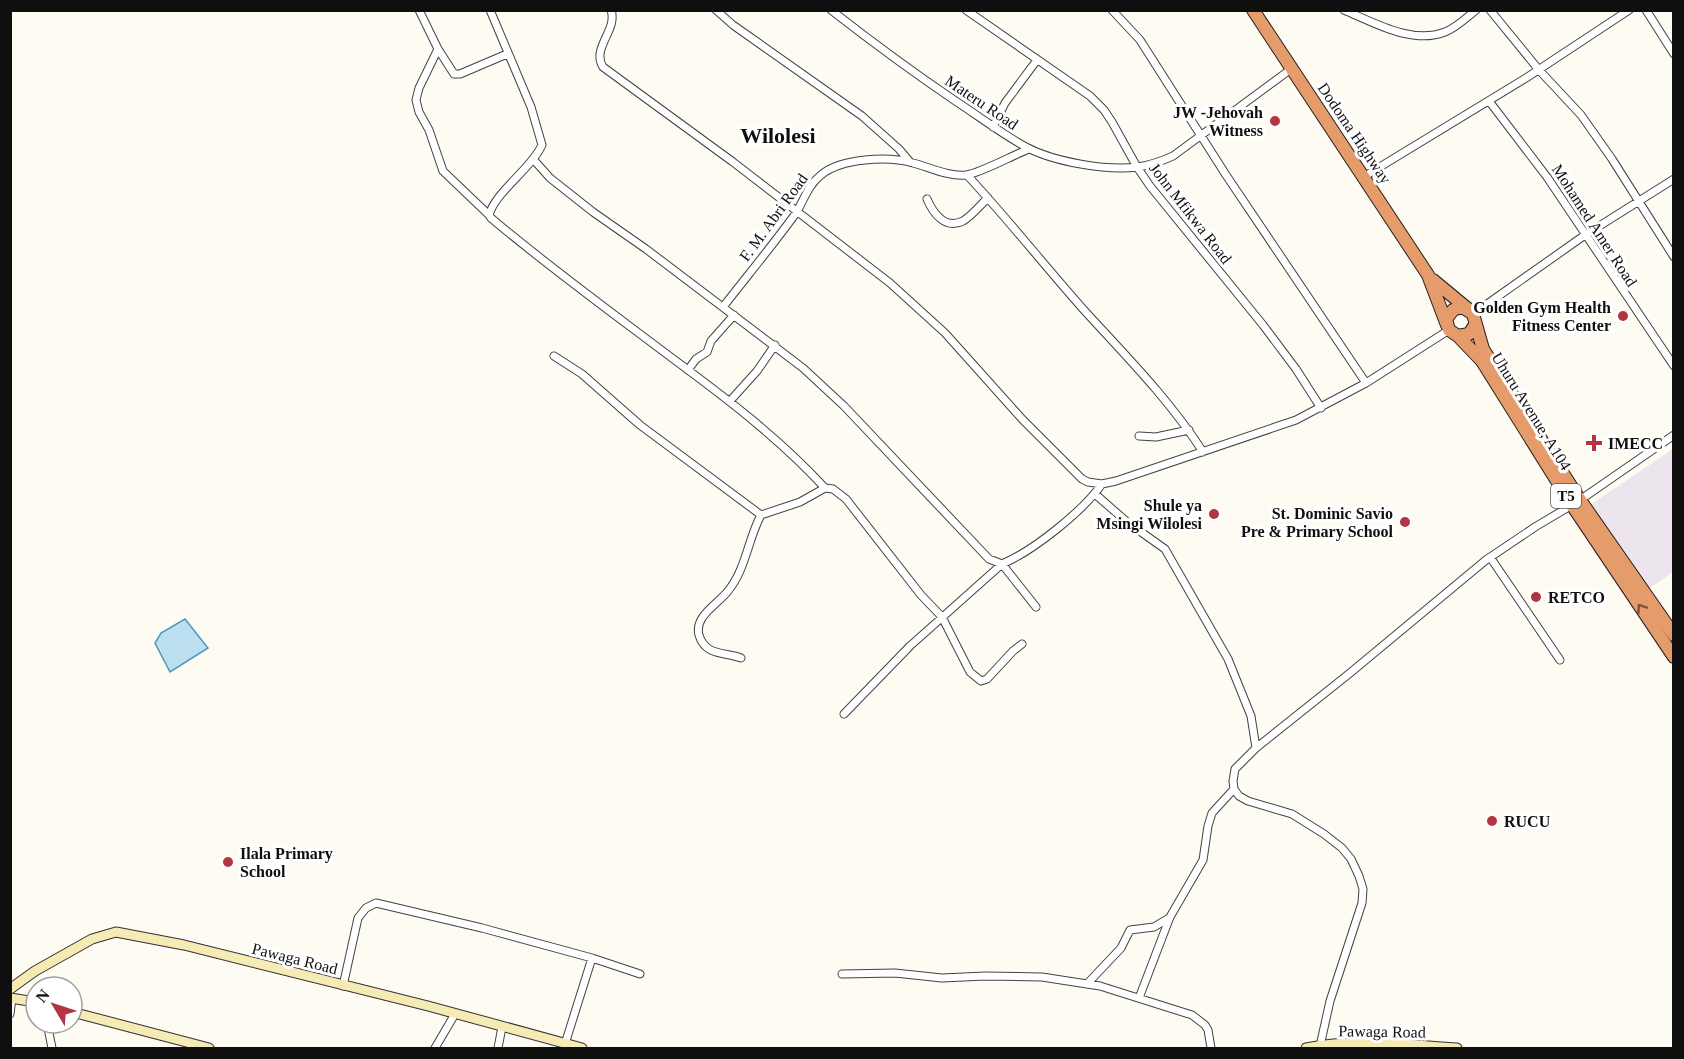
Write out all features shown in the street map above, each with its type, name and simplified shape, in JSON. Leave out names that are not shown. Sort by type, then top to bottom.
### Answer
[{"type":"highway","name":"Dodoma Highway","points":[[1253,10],[1428,274]]},
{"type":"highway","name":"T5","points":[[1428,274],[1472,316]]},
{"type":"highway","name":"T5","points":[[1428,274],[1451,330]]},
{"type":"highway","points":[[1458,308],[1472,316],[1469,334],[1451,330],[1446,319],[1453,310],[1458,308]]},
{"type":"highway","name":"Uhuru Avenue, A104","points":[[1472,316],[1483,349],[1674,657]]},
{"type":"highway","name":"Uhuru Avenue, A104","points":[[1451,330],[1482,361],[1576,502],[1674,635]]},
{"type":"main road","name":"Pawaga Road","points":[[11,995],[35,971],[92,939],[116,932],[184,945],[582,1048]]},
{"type":"main road","points":[[84,1015],[209,1048]]},
{"type":"main road","name":"Pawaga Road","points":[[1306,1048],[1363,1043],[1457,1048]]},
{"type":"street","points":[[418,10],[454,74],[460,74],[507,54]]},
{"type":"street","points":[[489,215],[494,205],[542,145],[531,107],[490,10]]},
{"type":"street","points":[[611,10],[612,25],[600,56],[603,67],[733,162],[890,283],[928,317],[1023,420],[1082,479],[1088,482],[1102,484],[1161,467],[1296,420],[1366,383],[1451,330]]},
{"type":"street","points":[[716,10],[733,25],[862,116],[910,162]]},
{"type":"street","name":"Materu Road","points":[[831,10],[908,68],[993,127],[1029,148],[1094,166],[1137,167]]},
{"type":"street","name":"John Mfikwa Road","points":[[966,10],[1090,96],[1104,110],[1137,167],[1169,211],[1263,325],[1296,369],[1321,408]]},
{"type":"street","points":[[1112,10],[1140,40],[1226,175],[1366,383]]},
{"type":"street","points":[[1344,10],[1394,30],[1423,35],[1444,33],[1476,10]]},
{"type":"street","points":[[1490,10],[1539,70],[1581,115],[1612,159],[1674,257]]},
{"type":"street","points":[[1365,176],[1539,70],[1629,10]]},
{"type":"street","points":[[1646,10],[1674,54]]},
{"type":"street","points":[[438,49],[419,88],[416,100],[419,112],[429,130],[442,171],[489,215],[562,275],[730,401],[786,448],[825,488]]},
{"type":"street","points":[[993,127],[1005,103],[1037,60]]},
{"type":"street","points":[[1137,167],[1173,156],[1291,69]]},
{"type":"street","name":"Mohamed Amer Road","points":[[1489,101],[1547,177],[1674,366]]},
{"type":"street","points":[[1029,148],[966,175],[1123,351],[1189,430],[1203,452]]},
{"type":"street","points":[[533,159],[550,178],[592,212],[775,345],[844,406],[989,559],[1002,564],[1036,607]]},
{"type":"street","name":"F. M. Abri Road","points":[[723,307],[797,212],[810,187],[830,168],[852,162],[876,160],[910,162],[952,175],[966,175]]},
{"type":"street","points":[[1472,316],[1585,235],[1674,179]]},
{"type":"street","points":[[927,199],[935,215],[942,221],[956,223],[968,217],[987,198]]},
{"type":"street","points":[[688,370],[696,359],[708,352],[711,341],[734,315]]},
{"type":"street","points":[[730,401],[757,371],[775,345]]},
{"type":"street","points":[[554,356],[582,374],[640,424],[761,515]]},
{"type":"street","points":[[1139,436],[1156,437],[1189,430]]},
{"type":"street","points":[[1320,1046],[1330,1001],[1362,903],[1363,889],[1351,859],[1342,848],[1292,814],[1248,801],[1234,789],[1235,769],[1256,748],[1490,557],[1674,435]]},
{"type":"street","points":[[844,714],[910,646],[942,617],[1002,564],[1016,558],[1034,545],[1095,494],[1102,484]]},
{"type":"street","points":[[761,515],[800,502],[825,488],[833,489],[846,499],[914,586],[942,617],[970,672],[981,681],[990,676],[1022,644]]},
{"type":"street","points":[[1095,494],[1127,522],[1165,549],[1228,659],[1251,716],[1256,748]]},
{"type":"street","points":[[741,658],[712,652],[703,643],[698,629],[705,613],[729,590],[738,576],[761,515]]},
{"type":"street","points":[[1490,557],[1560,660]]},
{"type":"street","points":[[1138,998],[1170,917],[1203,860],[1212,813],[1234,789]]},
{"type":"street","points":[[343,986],[358,918],[366,908],[376,903],[482,928],[592,958],[640,974]]},
{"type":"street","points":[[1087,984],[1121,948],[1130,930],[1154,927],[1170,917]]},
{"type":"street","points":[[565,1044],[592,958]]},
{"type":"street","points":[[842,974],[895,973],[942,978],[1019,976],[1060,979],[1087,984],[1111,989],[1192,1015],[1208,1030],[1211,1048]]},
{"type":"street","points":[[10,1014],[11,995]]},
{"type":"street","points":[[435,1048],[455,1014]]},
{"type":"street","points":[[498,1048],[502,1027]]},
{"type":"shaded area","points":[[1673,449],[1673,572],[1646,591],[1590,505]]},
{"type":"water","points":[[185,619],[208,648],[170,672],[155,643],[161,633]]},
{"type":"place","name":"JW -Jehovah Witness","points":[[1275,121]]},
{"type":"place","name":"Golden Gym Health Fitness Center","points":[[1623,316]]},
{"type":"place","name":"IMECC","points":[[1594,443]]},
{"type":"place","name":"Shule ya Msingi Wilolesi","points":[[1214,514]]},
{"type":"place","name":"St. Dominic Savio Pre & Primary School","points":[[1405,522]]},
{"type":"place","name":"RETCO","points":[[1536,597]]},
{"type":"place","name":"RUCU","points":[[1492,821]]},
{"type":"place","name":"Ilala Primary School","points":[[228,862]]},
{"type":"district","name":"Wilolesi","points":[[778,135]]}]
